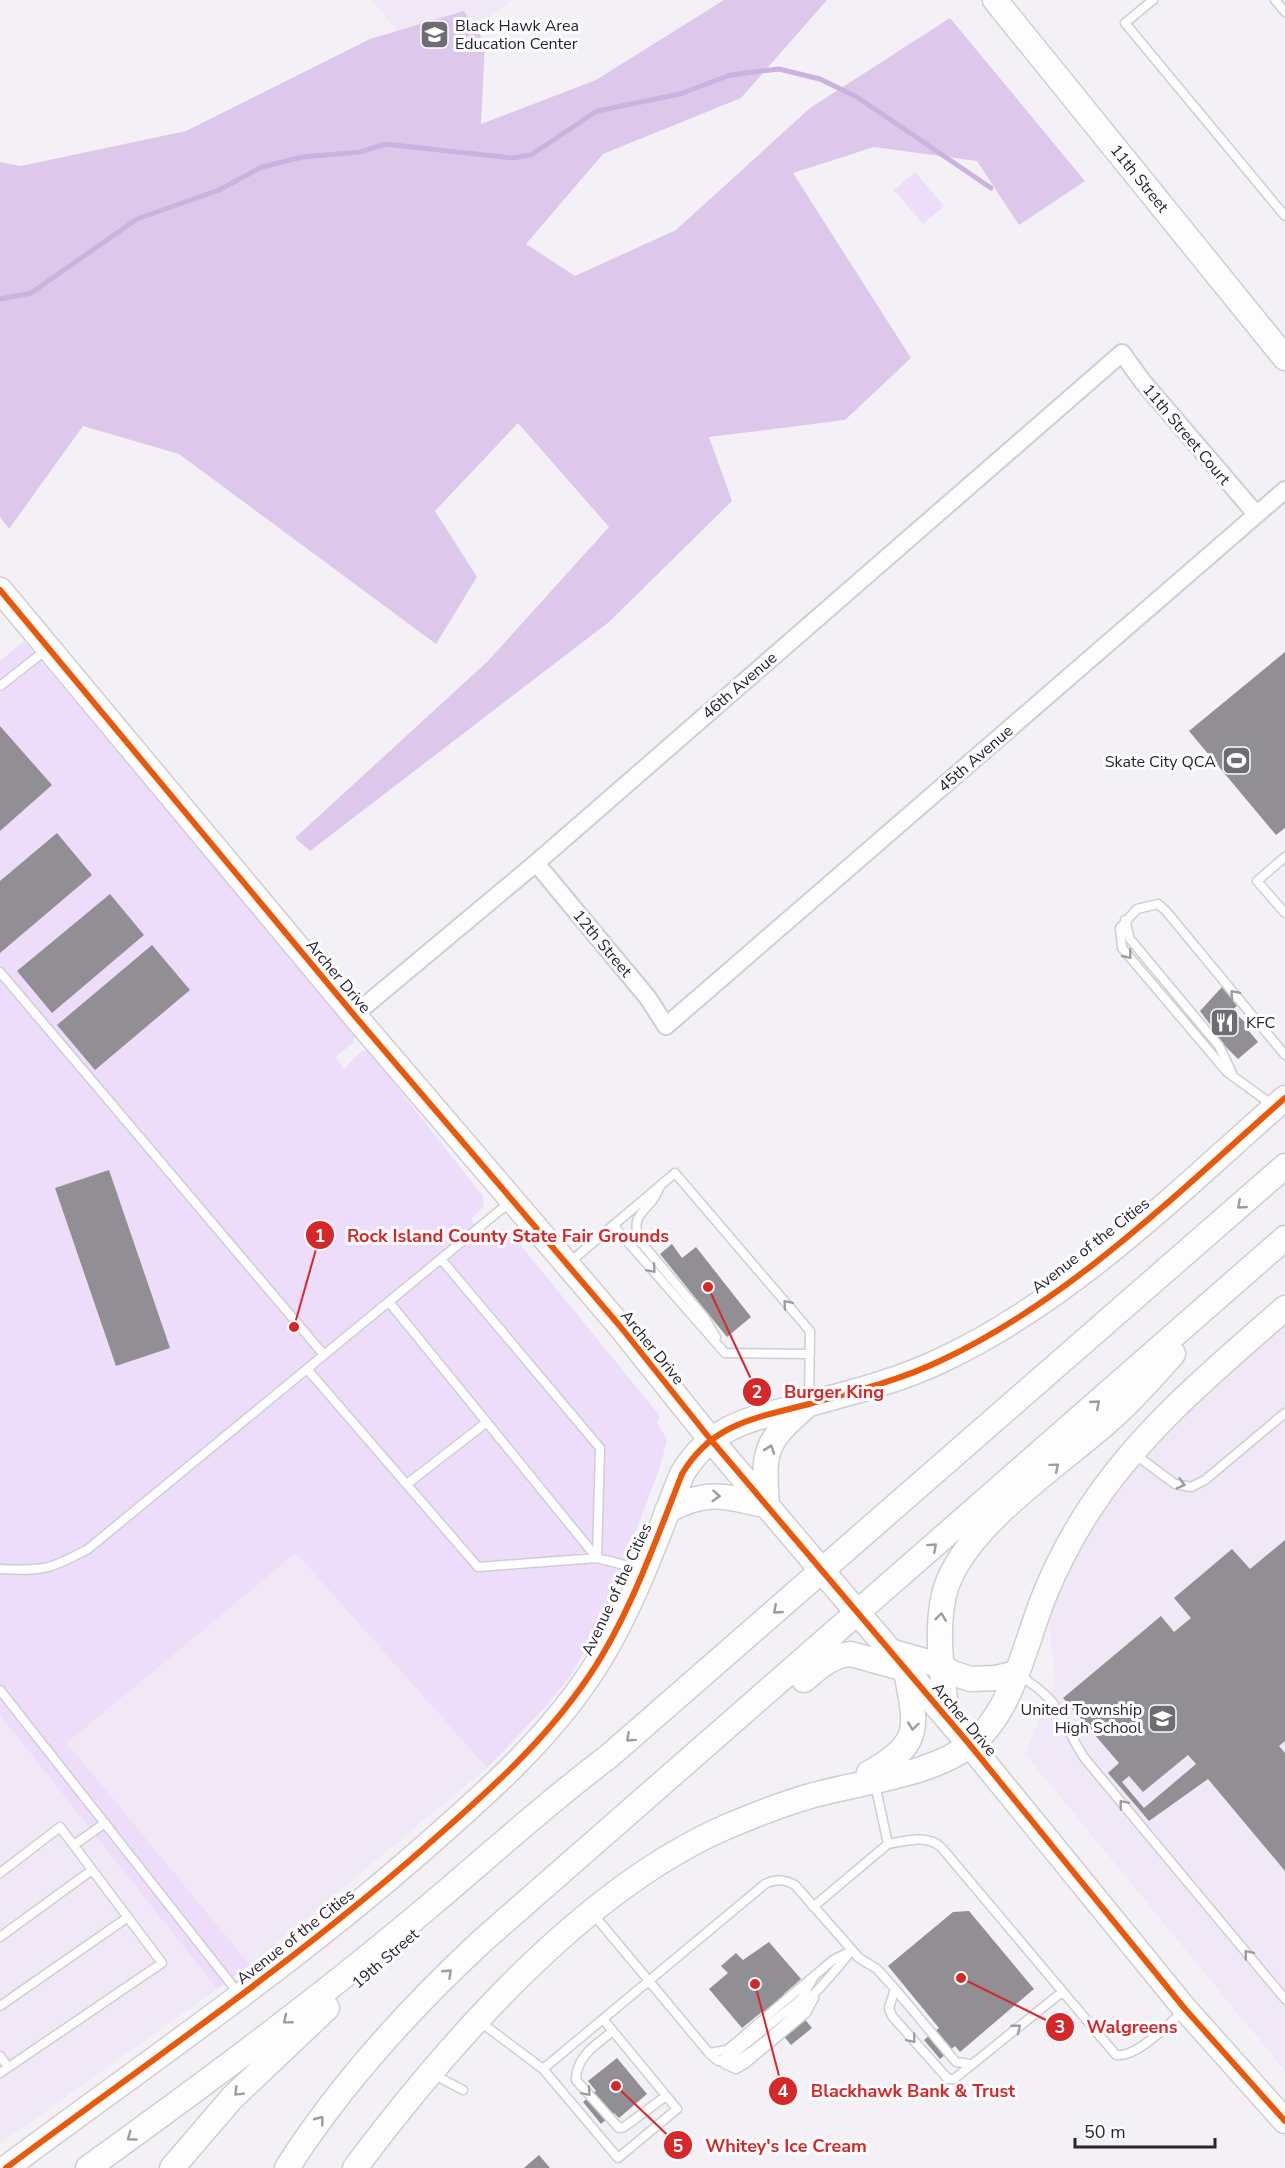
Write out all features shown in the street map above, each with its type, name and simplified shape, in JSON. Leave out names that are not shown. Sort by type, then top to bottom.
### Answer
[{"type":"street","name":"11th Street","points":[[995,0],[1285,358]]},
{"type":"street","name":"11th Street Court","points":[[1122,353],[1143,382],[1256,514]]},
{"type":"street","name":"46th Avenue","points":[[354,1015],[536,863],[1122,353]]},
{"type":"street","name":"45th Avenue","points":[[666,1026],[1285,490]]},
{"type":"street","name":"Archer Drive","points":[[0,590],[354,1015],[567,1264],[711,1440],[970,1745],[1185,2009],[1285,2121]]},
{"type":"street","name":"12th Street","points":[[536,863],[648,998],[666,1026]]},
{"type":"street","name":"Avenue of the Cities","points":[[6,2168],[353,1909],[473,1805],[521,1759],[554,1724],[590,1674],[622,1616],[682,1473],[692,1456],[711,1440],[733,1425],[757,1416],[809,1404],[943,1360],[1035,1306],[1081,1273],[1280,1102]]},
{"type":"street","points":[[855,1542],[1285,1166]]},
{"type":"street","points":[[287,2168],[342,2090],[410,2010],[509,1917],[1285,1238]]},
{"type":"street","points":[[947,1718],[940,1626],[949,1579],[968,1547],[1000,1513],[1133,1398],[1256,1263]]},
{"type":"street","points":[[355,2168],[477,2020],[592,1912],[647,1872],[724,1828],[805,1797],[938,1764],[970,1745],[995,1720],[1017,1673],[1046,1592],[1072,1540],[1096,1500],[1132,1453],[1212,1371],[1285,1308]]},
{"type":"street","points":[[88,2168],[273,2032],[426,1909],[564,1790],[608,1757],[1115,1314]]},
{"type":"street","points":[[667,1511],[700,1495],[731,1497],[767,1506],[765,1478],[770,1444],[809,1404]]},
{"type":"street","points":[[509,1917],[645,1817],[822,1664],[842,1654],[942,1666],[952,1673],[971,1679],[996,1678],[1017,1673]]},
{"type":"street","points":[[843,1787],[888,1763],[907,1744],[912,1734],[914,1718],[898,1660]]},
{"type":"street","name":"19th Street","points":[[172,2168],[209,2122],[290,2040],[565,1801],[608,1757]]},
{"type":"lane","points":[[1153,0],[1125,23],[1285,216]]},
{"type":"lane","points":[[1275,0],[1285,12]]},
{"type":"lane","points":[[0,686],[49,648]]},
{"type":"lane","points":[[1285,857],[1257,881],[1285,914]]},
{"type":"lane","points":[[1280,1102],[1234,1077],[1122,948],[1120,928],[1125,920],[1137,909],[1158,904],[1285,1055]]},
{"type":"lane","points":[[0,972],[324,1355]]},
{"type":"lane","points":[[567,1264],[675,1173],[810,1331],[809,1404]]},
{"type":"lane","points":[[660,1186],[656,1200],[639,1215],[634,1227],[639,1240],[704,1317],[725,1353]]},
{"type":"lane","points":[[0,1569],[40,1571],[57,1566],[88,1549],[512,1200]]},
{"type":"lane","points":[[613,1225],[725,1353],[810,1354]]},
{"type":"lane","points":[[441,1259],[600,1448],[597,1558]]},
{"type":"lane","points":[[389,1302],[597,1558]]},
{"type":"lane","points":[[307,1369],[478,1567],[597,1558],[642,1570]]},
{"type":"lane","points":[[1132,1453],[1175,1484],[1191,1487],[1205,1480],[1285,1413]]},
{"type":"lane","points":[[407,1484],[487,1422]]},
{"type":"lane","points":[[1017,1673],[1043,1691],[1053,1702],[1072,1742],[1086,1760],[1285,1999]]},
{"type":"lane","points":[[0,1690],[240,1995]]},
{"type":"lane","points":[[874,1780],[888,1844]]},
{"type":"lane","points":[[74,1845],[105,1823]]},
{"type":"lane","points":[[0,1873],[60,1827],[162,1963],[0,2073]]},
{"type":"lane","points":[[813,1907],[888,1844],[915,1840],[937,1843],[1116,2055],[1129,2054],[1139,2048],[1185,2009]]},
{"type":"lane","points":[[0,1937],[93,1870]]},
{"type":"lane","points":[[543,2069],[765,1884],[775,1880],[787,1880],[795,1885],[852,1950],[877,1969],[956,2062],[971,2064]]},
{"type":"lane","points":[[592,1912],[709,2053],[721,2062],[743,2057],[809,2002],[852,1950]]},
{"type":"lane","points":[[0,2006],[128,1917]]},
{"type":"lane","points":[[709,2053],[727,2049],[832,1960],[852,1950]]},
{"type":"lane","points":[[721,2062],[801,1999],[813,1978]]},
{"type":"lane","points":[[895,1989],[889,2007],[892,2016],[942,2075],[948,2079],[954,2079],[1062,1992]]},
{"type":"lane","points":[[477,2020],[543,2069],[618,2158],[677,2109],[603,2019]]},
{"type":"lane","points":[[613,2031],[584,2055],[576,2072],[576,2080],[620,2128],[666,2096]]},
{"type":"lane","points":[[0,2056],[8,2067]]},
{"type":"lane","points":[[431,2073],[463,2090]]},
{"type":"shaded area","name":"Black Hawk Area Education Center","points":[[372,0],[512,0],[426,67]]},
{"type":"shaded area","points":[[724,0],[827,0],[741,98],[603,154],[526,244],[575,276],[676,230],[810,108],[950,18],[1085,181],[1019,225],[977,161],[874,147],[793,173],[911,358],[845,420],[709,437],[732,501],[609,622],[310,851],[295,838],[488,661],[609,527],[518,423],[435,511],[477,577],[436,644],[179,454],[83,426],[9,529],[0,517],[0,162],[21,166],[186,131],[370,39],[464,11],[485,43],[481,124],[596,80]]},
{"type":"shaded area","points":[[915,172],[944,206],[923,224],[894,190]]},
{"type":"shaded area","points":[[24,641],[355,1032],[353,1043],[335,1057],[344,1069],[361,1051],[368,1050],[482,1195],[484,1206],[471,1219],[483,1238],[503,1229],[509,1231],[660,1416],[657,1422],[667,1440],[660,1467],[603,1619],[571,1675],[547,1705],[487,1768],[296,1553],[67,1743],[250,1965],[217,1989],[0,1715],[0,661]]},
{"type":"shaded area","name":"United Township High School","points":[[1285,1308],[1285,2071],[1025,1754],[1055,1681],[1046,1592],[1096,1500]]},
{"type":"shaded area","points":[[296,1553],[487,1768],[249,1966],[67,1743]]},
{"type":"shaded area","points":[[0,1715],[217,1989],[0,2144]]},
{"type":"building","points":[[1285,652],[1285,828],[1276,835],[1189,731]]},
{"type":"building","points":[[0,726],[52,785],[0,831]]},
{"type":"building","points":[[57,833],[92,875],[0,953],[0,881]]},
{"type":"building","points":[[110,894],[144,935],[52,1013],[17,971]]},
{"type":"building","points":[[152,945],[190,990],[95,1070],[57,1025]]},
{"type":"building","name":"KFC","points":[[1222,987],[1237,1006],[1232,1010],[1251,1028],[1248,1030],[1258,1042],[1238,1059],[1216,1037],[1218,1035],[1200,1011]]},
{"type":"building","points":[[109,1170],[170,1348],[116,1366],[55,1188]]},
{"type":"building","points":[[672,1244],[682,1258],[696,1247],[751,1317],[727,1337],[660,1254]]},
{"type":"building","points":[[1285,1540],[1285,1741],[1279,1746],[1285,1753],[1285,1871],[1208,1779],[1149,1821],[1108,1773],[1119,1763],[1063,1698],[1161,1616],[1174,1632],[1191,1618],[1174,1598],[1232,1549],[1250,1569]],"holes":[[[1188,1755],[1196,1764],[1144,1808],[1122,1782],[1129,1776],[1143,1792]]]},
{"type":"building","points":[[969,1911],[1034,1989],[960,2052],[955,2046],[940,2059],[924,2040],[939,2028],[888,1966],[953,1912]]},
{"type":"building","points":[[769,1942],[801,1979],[784,1994],[812,2028],[791,2045],[763,2011],[742,2028],[709,1989],[728,1973],[721,1966],[736,1953],[743,1960]]},
{"type":"building","points":[[617,2058],[647,2094],[619,2118],[614,2113],[601,2124],[583,2102],[596,2091],[588,2081]]},
{"type":"building","points":[[539,2155],[550,2168],[524,2168]]},
{"type":"waterway","points":[[0,299],[31,293],[137,219],[219,190],[262,167],[302,157],[360,152],[385,144],[512,158],[531,155],[597,111],[680,94],[730,75],[779,69],[820,79],[857,97],[991,188]]},
{"type":"cycle path","points":[[0,590],[354,1015],[619,1325],[711,1440],[970,1745],[1185,2009],[1285,2121]]},
{"type":"cycle path","points":[[6,2168],[271,1973],[323,1932],[446,1828],[533,1746],[553,1724],[589,1676],[617,1629],[641,1578],[682,1474],[707,1444],[721,1433],[753,1419],[910,1374],[990,1335],[1080,1275],[1164,1206],[1285,1098]]},
{"type":"place","name":"Black Hawk Area Education Center","points":[[434,34]]},
{"type":"place","name":"Skate City QCA","points":[[1237,761]]},
{"type":"place","name":"KFC","points":[[1225,1022]]},
{"type":"place","name":"Burger King","points":[[708,1287]]},
{"type":"place","name":"Rock Island County State Fair Grounds","points":[[294,1327]]},
{"type":"place","name":"United Township High School","points":[[1163,1718]]},
{"type":"place","name":"Walgreens","points":[[961,1978]]},
{"type":"place","name":"Blackhawk Bank & Trust","points":[[755,1984]]},
{"type":"place","name":"Whitey's Ice Cream","points":[[616,2086]]}]
